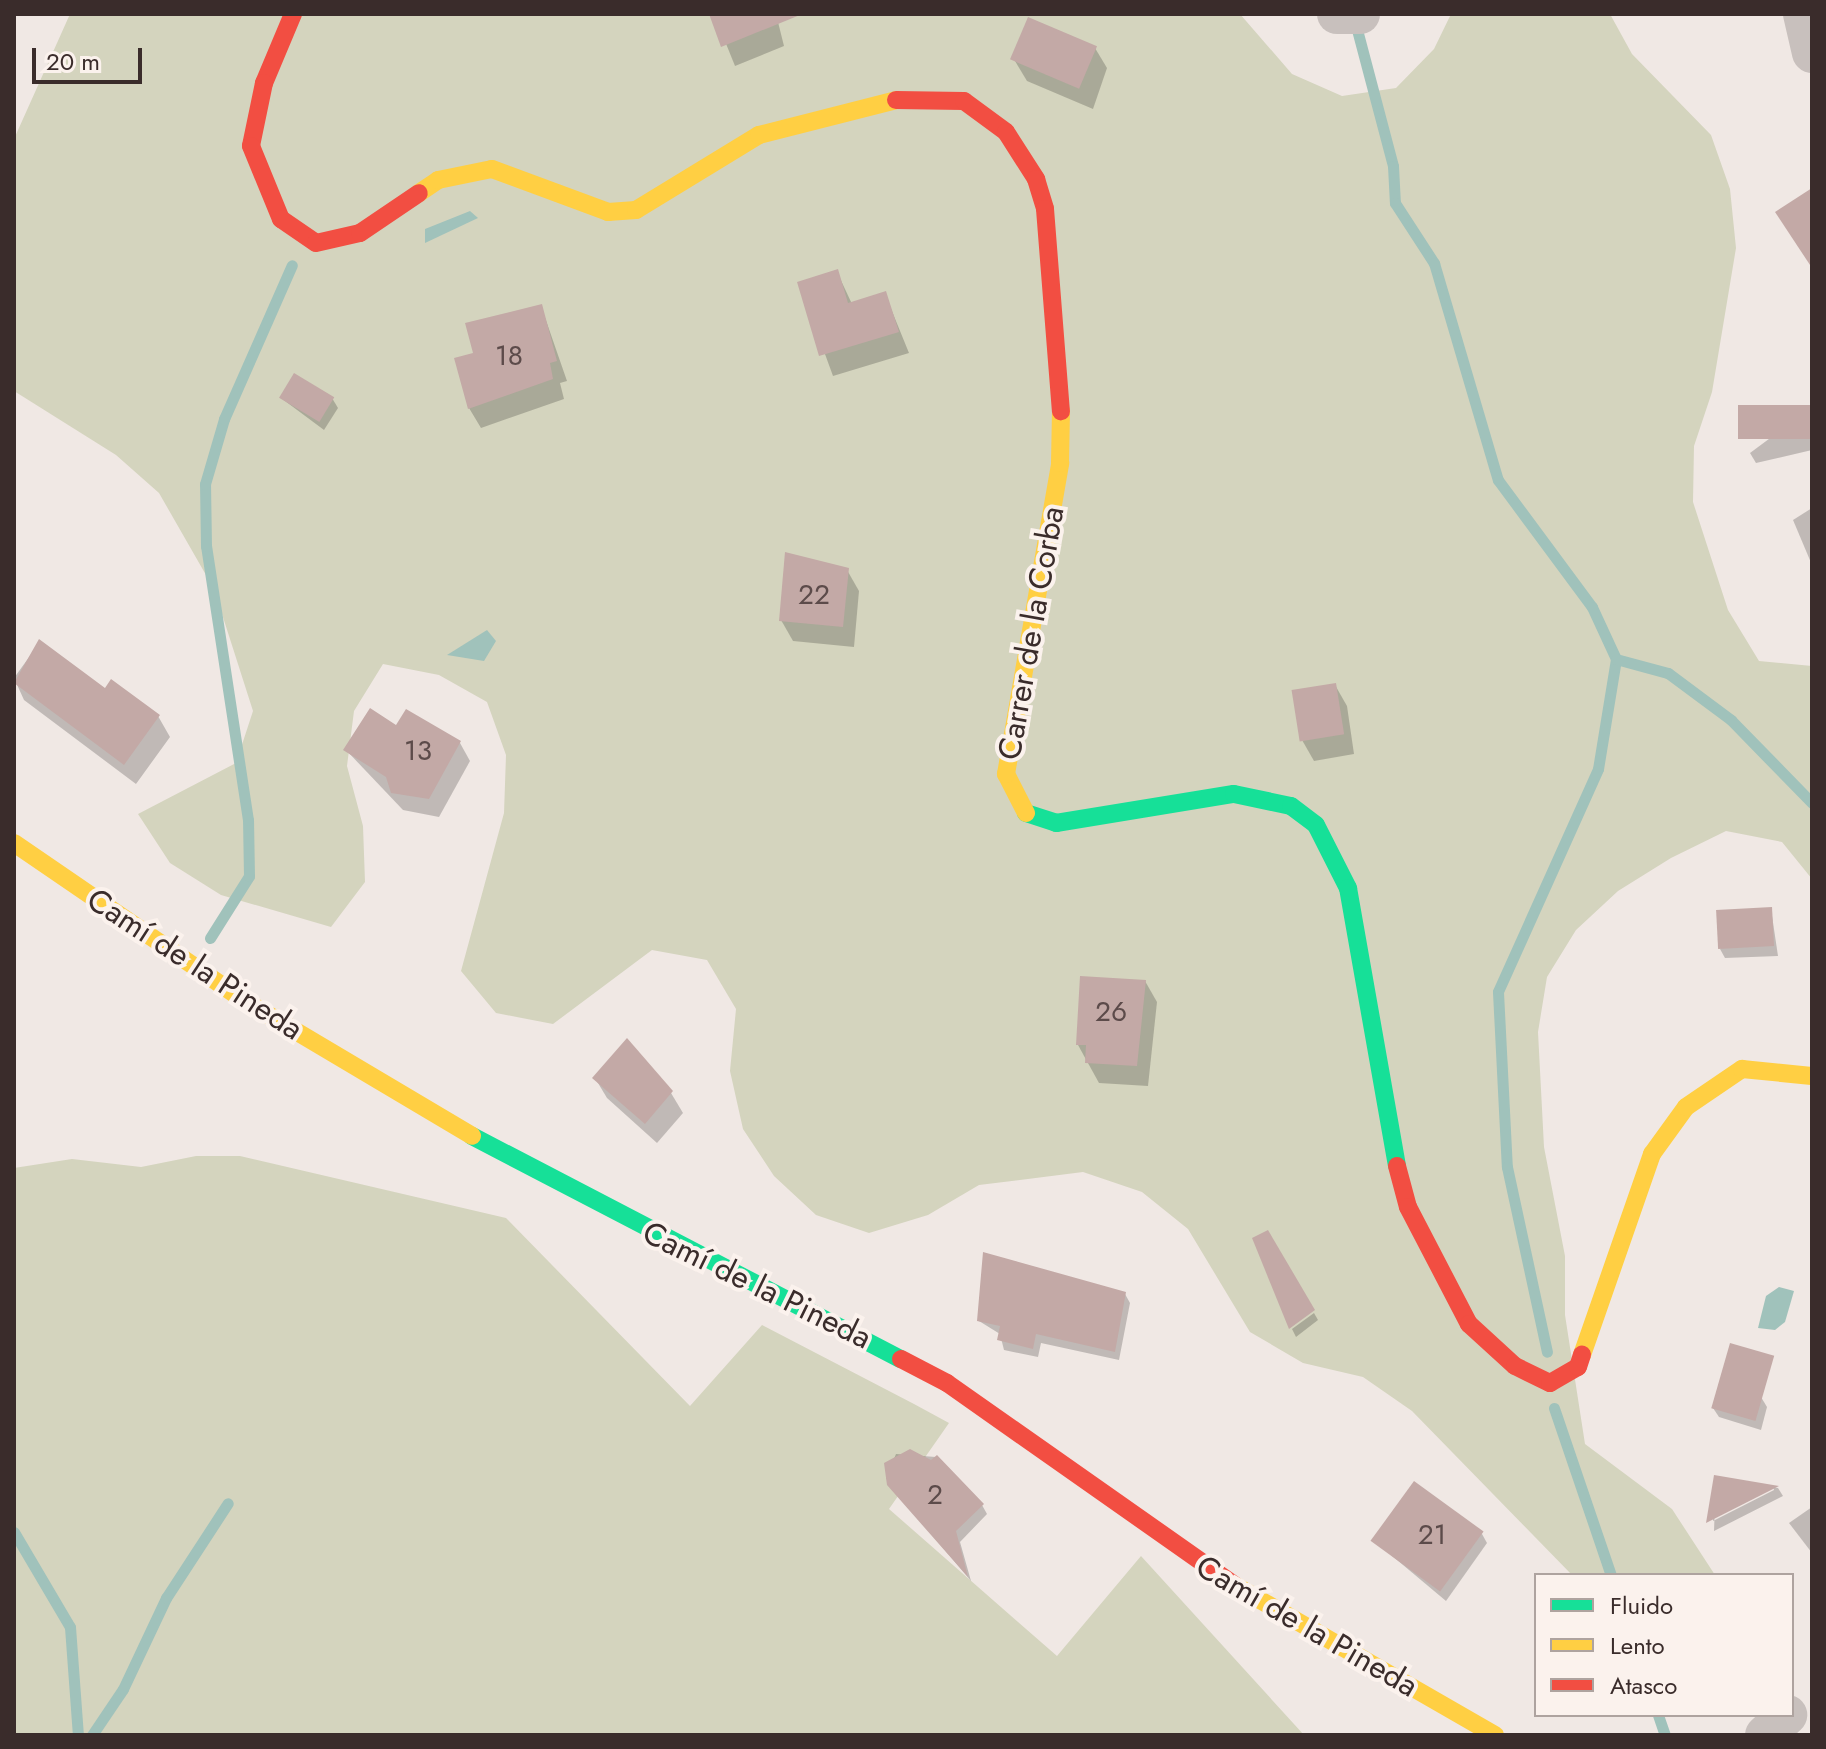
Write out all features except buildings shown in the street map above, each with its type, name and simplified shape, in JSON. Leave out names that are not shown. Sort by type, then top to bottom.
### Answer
[{"type":"street","name":"Carrer de la Corba","points":[[293,14],[264,83],[251,146],[281,219],[316,243],[360,233],[438,180],[464,172],[492,169],[595,209],[636,210],[759,135],[898,99],[964,101],[1006,132],[1036,179],[1045,209],[1061,394],[1060,463],[1009,749],[1011,794],[1019,811],[1056,823],[1234,794],[1291,806],[1316,825],[1348,888],[1380,1099],[1408,1207],[1469,1324],[1515,1366],[1550,1383],[1578,1367],[1652,1154],[1686,1107],[1742,1069],[1812,1076]]},
{"type":"street","points":[[1337,14],[1360,14]]},
{"type":"street","points":[[1803,14],[1812,53]]},
{"type":"street","name":"Camí de la Pineda","points":[[14,843],[245,1001],[542,1177],[947,1383],[1204,1568],[1495,1735]]},
{"type":"street","points":[[1794,1709],[1812,1694]]},
{"type":"street","points":[[1765,1735],[1785,1717]]},
{"type":"green space","points":[[70,14],[1240,14],[1292,74],[1342,96],[1396,88],[1434,49],[1451,14],[1610,14],[1632,54],[1711,135],[1730,189],[1736,248],[1712,392],[1694,446],[1693,502],[1728,610],[1759,661],[1812,666],[1812,879],[1782,842],[1726,831],[1671,858],[1618,891],[1576,930],[1547,977],[1538,1032],[1544,1147],[1565,1256],[1565,1315],[1585,1444],[1672,1509],[1714,1573],[1570,1573],[1412,1411],[1363,1377],[1303,1363],[1250,1332],[1188,1229],[1142,1192],[1083,1172],[979,1185],[928,1215],[869,1233],[816,1215],[774,1176],[743,1129],[730,1071],[736,1009],[707,960],[652,950],[553,1024],[496,1013],[461,971],[504,813],[506,755],[487,702],[439,675],[383,664],[354,711],[347,766],[363,826],[365,882],[331,927],[221,895],[170,863],[138,814],[236,763],[253,711],[214,589],[159,493],[116,455],[14,391],[14,139]]},
{"type":"green space","points":[[196,1156],[240,1156],[506,1218],[690,1406],[762,1325],[914,1404],[949,1423],[889,1509],[1057,1656],[1141,1556],[1304,1735],[14,1735],[14,1168],[72,1159],[141,1167]]},
{"type":"water","points":[[470,211],[478,218],[425,243],[425,229]]},
{"type":"water","points":[[487,630],[496,641],[484,661],[447,655]]},
{"type":"water","points":[[1779,1287],[1794,1291],[1785,1322],[1775,1330],[1758,1328],[1766,1296]]},
{"type":"waterway","points":[[1355,22],[1393,166],[1395,203],[1434,263],[1498,480],[1592,607],[1616,659],[1598,769],[1498,992],[1507,1167],[1547,1352]]},
{"type":"waterway","points":[[210,938],[249,876],[248,820],[206,546],[205,484],[224,419],[292,265]]},
{"type":"waterway","points":[[1616,659],[1668,673],[1731,720],[1812,803]]},
{"type":"waterway","points":[[1554,1408],[1610,1573]]},
{"type":"waterway","points":[[92,1735],[123,1689],[166,1598],[228,1503]]},
{"type":"waterway","points":[[14,1532],[70,1627],[78,1735]]},
{"type":"waterway","points":[[1659,1717],[1665,1735]]},
{"type":"traffic: fast","points":[[1026,813],[1056,823],[1234,794],[1291,806],[1316,825],[1348,888],[1397,1166]]},
{"type":"traffic: fast","points":[[472,1136],[901,1359]]},
{"type":"traffic: slow","points":[[419,193],[438,180],[492,169],[608,212],[636,210],[759,135],[896,100]]},
{"type":"traffic: slow","points":[[1026,813],[1006,774],[1060,463],[1061,411]]},
{"type":"traffic: slow","points":[[14,843],[245,1001],[472,1136]]},
{"type":"traffic: slow","points":[[1582,1355],[1652,1154],[1686,1107],[1742,1069],[1812,1076]]},
{"type":"traffic: slow","points":[[1234,1585],[1495,1735]]},
{"type":"traffic: jam","points":[[293,14],[264,83],[251,146],[281,219],[316,243],[360,233],[419,193]]},
{"type":"traffic: jam","points":[[896,100],[964,101],[1006,132],[1036,179],[1045,209],[1061,411]]},
{"type":"traffic: jam","points":[[1397,1166],[1408,1207],[1469,1324],[1515,1366],[1550,1383],[1578,1367],[1582,1355]]},
{"type":"traffic: jam","points":[[901,1359],[947,1383],[1234,1585]]}]
